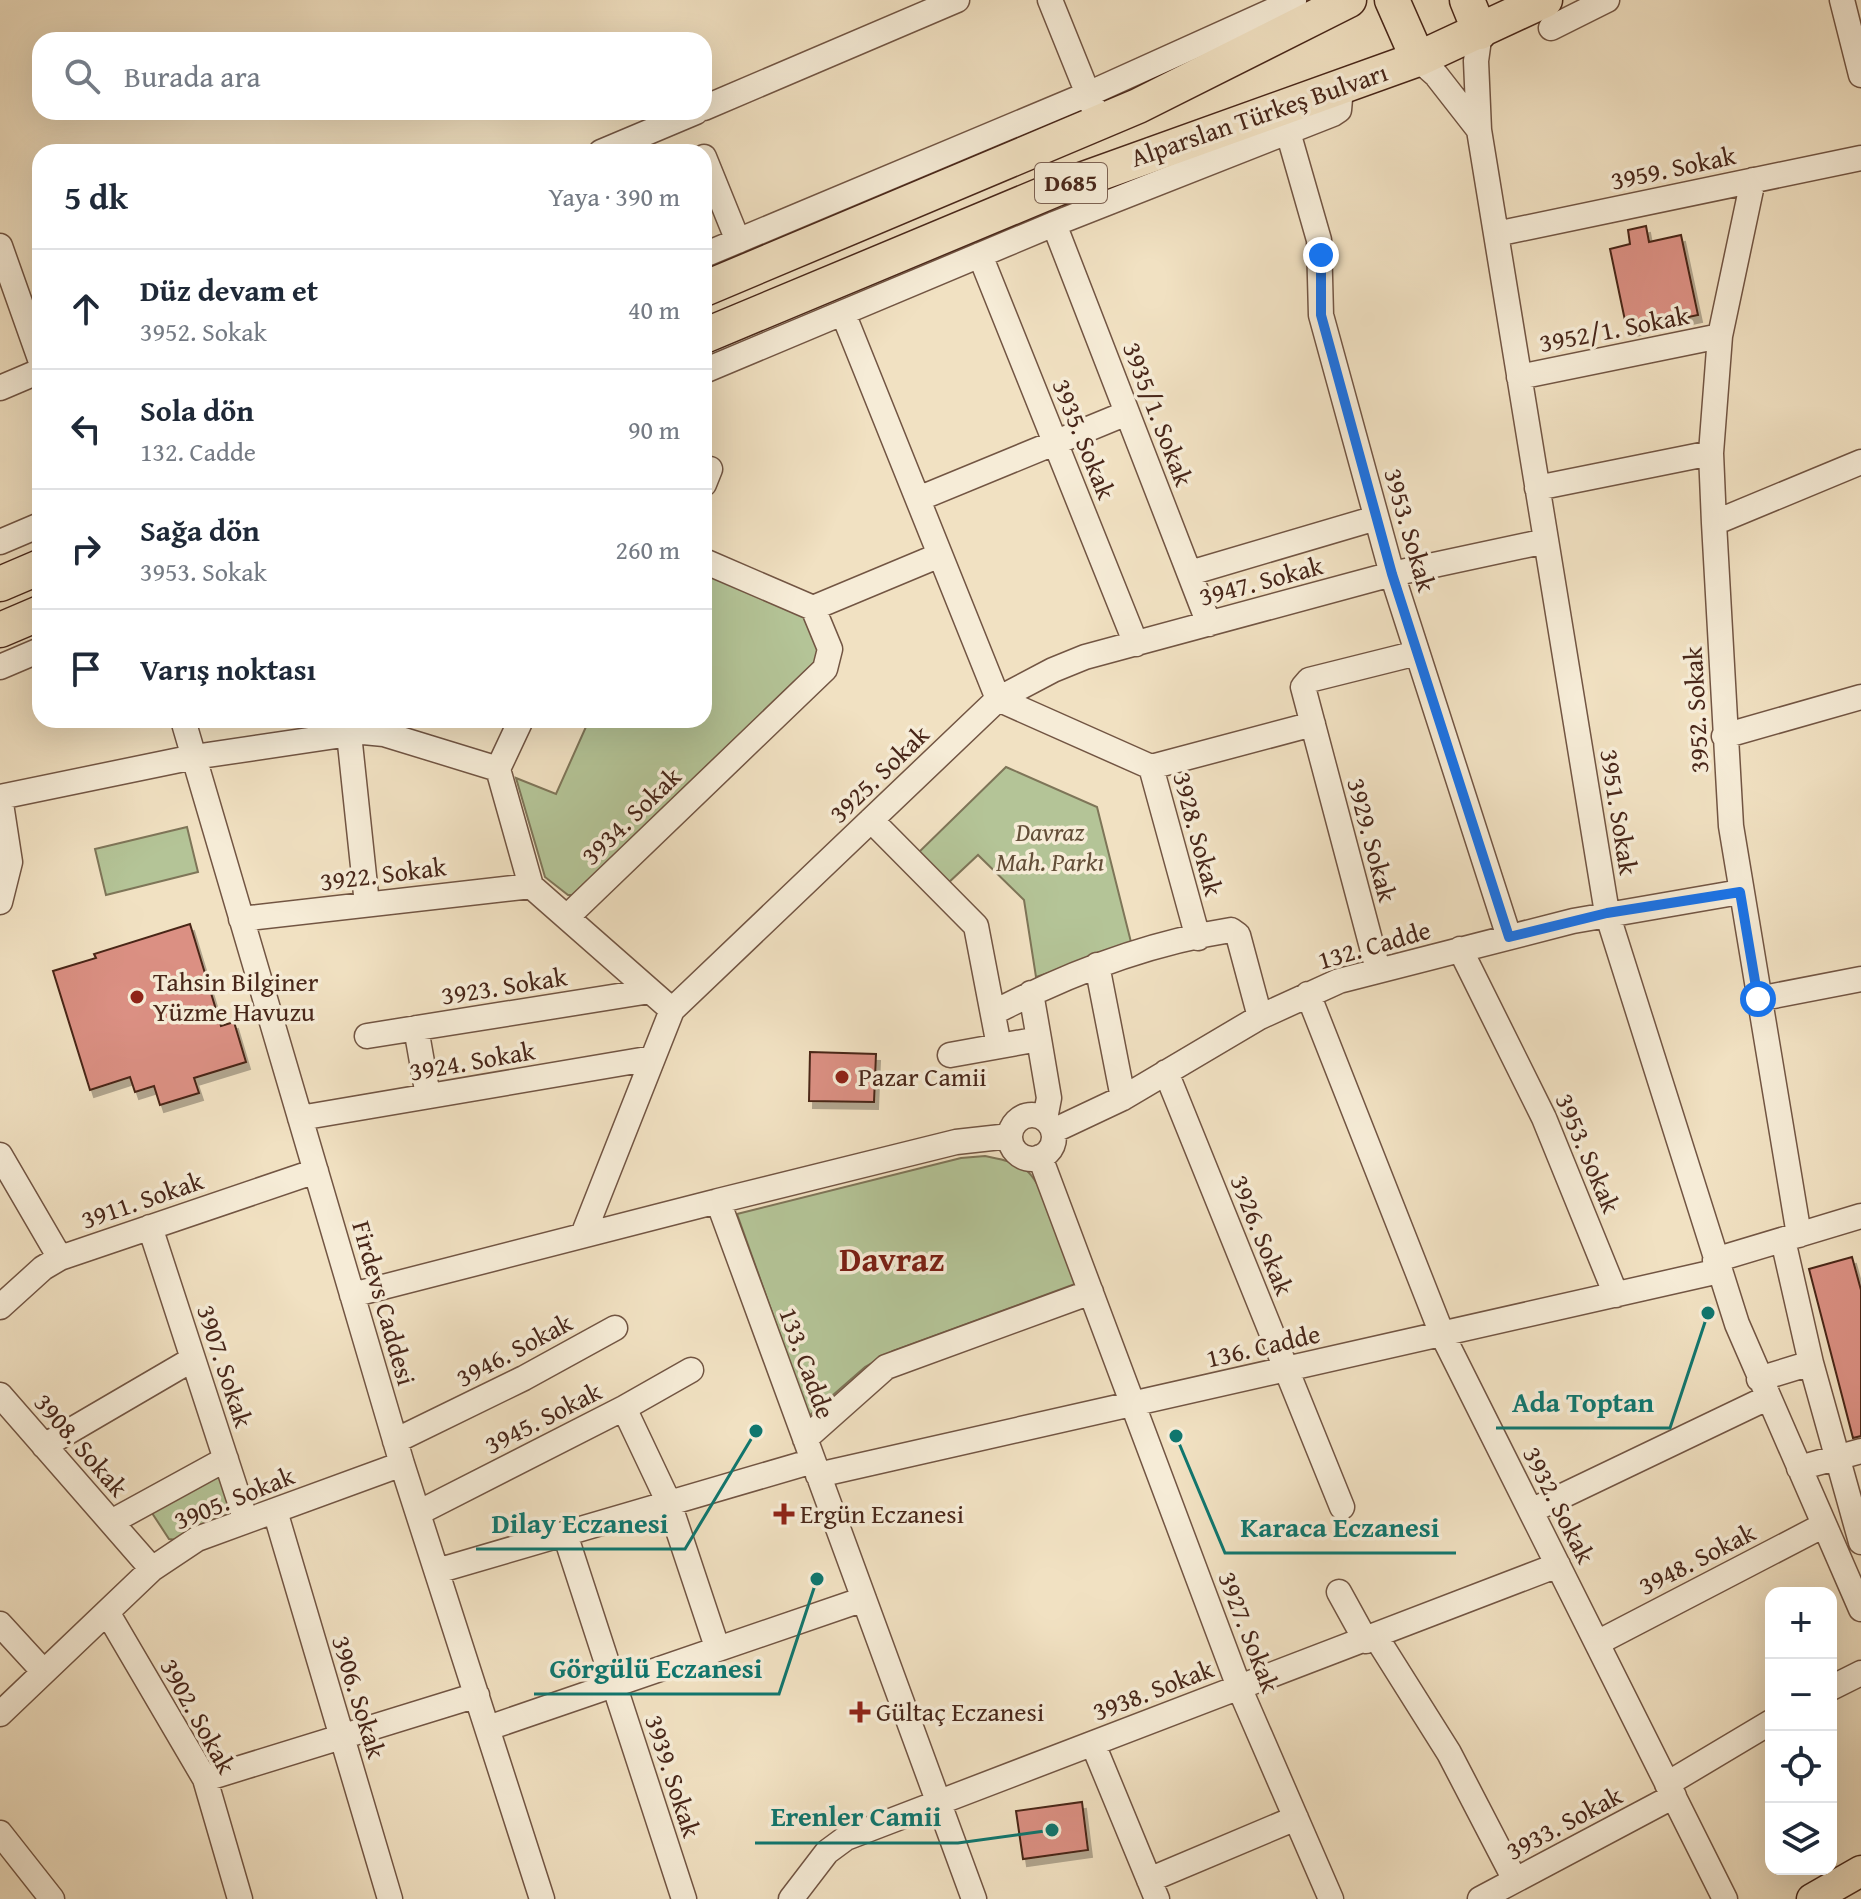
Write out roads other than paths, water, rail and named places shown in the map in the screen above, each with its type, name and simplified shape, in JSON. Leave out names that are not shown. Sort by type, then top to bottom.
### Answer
[{"type":"highway","name":"Alparslan Türkeş Bulvarı","points":[[712,285],[1093,108],[1255,50],[1349,0]]},
{"type":"highway","points":[[1392,0],[1418,59]]},
{"type":"highway","points":[[1467,0],[1480,32]]},
{"type":"highway","name":"Alparslan Türkeş Bulvarı","points":[[712,333],[1056,189],[1341,88],[1480,32],[1548,14]]},
{"type":"highway","points":[[0,584],[32,570]]},
{"type":"highway","points":[[0,630],[32,616]]},
{"type":"main road","points":[[1812,1899],[1861,1871]]},
{"type":"street","points":[[712,105],[957,0]]},
{"type":"street","points":[[1050,0],[1093,108]]},
{"type":"street","points":[[1548,14],[1607,0]]},
{"type":"street","points":[[1842,0],[1860,69]]},
{"type":"street","points":[[712,252],[1093,108],[1294,1]]},
{"type":"street","name":"3951. Sokak","points":[[1480,32],[1476,61],[1479,130],[1607,913],[1717,1266],[1763,1389],[1860,1606]]},
{"type":"street","name":"3951. Sokak","points":[[1418,59],[1436,75],[1479,130]]},
{"type":"street","points":[[712,368],[1054,224],[1337,112],[1341,88]]},
{"type":"street","points":[[620,144],[677,120]]},
{"type":"street","points":[[697,120],[701,144]]},
{"type":"street","name":"3953. Sokak","points":[[1288,132],[1319,240],[1321,315],[1376,518],[1509,937]]},
{"type":"street","name":"3959. Sokak","points":[[1496,234],[1861,158]]},
{"type":"street","points":[[712,176],[738,241]]},
{"type":"street","name":"3952. Sokak","points":[[1753,180],[1720,336],[1711,453],[1724,736],[1740,892],[1811,1363],[1835,1458],[1861,1542]]},
{"type":"street","name":"3935/1. Sokak","points":[[1054,224],[1209,624]]},
{"type":"street","points":[[0,246],[4,274],[32,340]]},
{"type":"street","name":"3935. Sokak","points":[[980,255],[1136,644]]},
{"type":"street","points":[[843,313],[998,699]]},
{"type":"street","name":"3952/1. Sokak","points":[[1519,377],[1720,336]]},
{"type":"street","points":[[0,388],[32,374]]},
{"type":"street","points":[[918,499],[1127,413]]},
{"type":"street","points":[[1537,488],[1711,453]]},
{"type":"street","points":[[1714,523],[1861,462]]},
{"type":"street","points":[[1190,573],[1376,518]]},
{"type":"street","points":[[0,542],[32,528]]},
{"type":"street","name":"3947. Sokak","points":[[998,699],[1053,670],[1136,644],[1392,574],[1546,541]]},
{"type":"street","points":[[712,564],[813,608],[940,555]]},
{"type":"street","name":"3934. Sokak","points":[[567,917],[825,669],[830,649],[813,608]]},
{"type":"street","points":[[0,667],[32,653]]},
{"type":"street","name":"3929. Sokak","points":[[1378,970],[1304,690],[1306,681],[1417,653]]},
{"type":"street","points":[[1724,736],[1861,697]]},
{"type":"street","name":"3928. Sokak","points":[[998,699],[1151,767],[1198,938]]},
{"type":"street","name":"3925. Sokak","points":[[583,1235],[672,1010],[998,699]]},
{"type":"street","points":[[1151,767],[1313,724]]},
{"type":"street","name":"Firdevs Caddesi","points":[[185,728],[398,1453],[542,1899]]},
{"type":"street","points":[[517,728],[498,769],[531,886],[672,1010]]},
{"type":"street","points":[[349,734],[367,904]]},
{"type":"street","points":[[0,902],[10,862],[0,797],[194,757],[349,734],[384,734],[498,769]]},
{"type":"street","points":[[871,820],[976,926],[999,1046]]},
{"type":"street","name":"3922. Sokak","points":[[241,919],[531,886]]},
{"type":"street","name":"132. Cadde","points":[[1049,1125],[1123,1098],[1260,1017],[1308,994],[1378,970],[1607,913],[1740,892]]},
{"type":"street","name":"3928. Sokak","points":[[993,1013],[1097,965],[1228,930],[1236,932],[1260,1017]]},
{"type":"street","name":"3953. Sokak","points":[[1460,949],[1544,1118],[1616,1295]]},
{"type":"street","points":[[1097,965],[1123,1098]]},
{"type":"street","points":[[1758,999],[1861,979]]},
{"type":"street","name":"3923. Sokak","points":[[367,1036],[650,991]]},
{"type":"street","points":[[1031,993],[1049,1098],[1052,1145],[1040,1157],[1022,1156],[1012,1146],[1010,1136],[1013,1125],[1025,1116],[1049,1125]]},
{"type":"street","name":"3932. Sokak","points":[[1308,994],[1442,1334],[1725,1899]]},
{"type":"street","points":[[416,1028],[428,1096]]},
{"type":"street","points":[[950,1055],[1039,1039]]},
{"type":"street","name":"3924. Sokak","points":[[300,1118],[653,1058]]},
{"type":"street","name":"3926. Sokak","points":[[1166,1072],[1342,1507]]},
{"type":"street","points":[[352,1295],[956,1142],[1010,1136]]},
{"type":"street","points":[[0,1155],[60,1258]]},
{"type":"street","name":"3927. Sokak","points":[[1040,1157],[1239,1687],[1331,1899]]},
{"type":"street","name":"3911. Sokak","points":[[0,1307],[43,1268],[60,1258],[316,1171]]},
{"type":"street","name":"133. Cadde","points":[[718,1201],[974,1899]]},
{"type":"street","name":"136. Cadde","points":[[437,1571],[812,1458],[1133,1404],[1616,1295],[1717,1266],[1791,1237],[1859,1224]]},
{"type":"street","name":"3907. Sokak","points":[[150,1227],[246,1521]]},
{"type":"street","points":[[812,1458],[886,1367],[1091,1292]]},
{"type":"street","name":"3946. Sokak","points":[[398,1453],[615,1328]]},
{"type":"street","points":[[44,1446],[193,1359]]},
{"type":"street","points":[[1531,1511],[1811,1363]]},
{"type":"street","name":"3945. Sokak","points":[[418,1513],[624,1408],[691,1370]]},
{"type":"street","name":"3908. Sokak","points":[[0,1395],[152,1569]]},
{"type":"street","points":[[624,1408],[669,1503],[717,1647]]},
{"type":"street","points":[[1799,1468],[1861,1451]]},
{"type":"street","name":"3905. Sokak","points":[[0,1714],[152,1569],[197,1539],[275,1511],[398,1453]]},
{"type":"street","points":[[111,1522],[226,1459]]},
{"type":"street","name":"3906. Sokak","points":[[275,1511],[390,1899]]},
{"type":"street","name":"3948. Sokak","points":[[1597,1643],[1824,1525]]},
{"type":"street","name":"3939. Sokak","points":[[565,1534],[684,1899]]},
{"type":"street","name":"3938. Sokak","points":[[797,1896],[836,1843],[1558,1565]]},
{"type":"street","points":[[1339,1592],[1449,1753],[1515,1880]]},
{"type":"street","points":[[488,1728],[864,1599]]},
{"type":"street","name":"3902. Sokak","points":[[107,1612],[205,1779],[240,1899]]},
{"type":"street","points":[[0,1624],[44,1672]]},
{"type":"street","points":[[1837,1685],[1861,1673]]},
{"type":"street","points":[[205,1779],[477,1695]]},
{"type":"street","name":"3933. Sokak","points":[[1480,1899],[1670,1790],[1765,1726]]},
{"type":"street","points":[[1093,1744],[1153,1890],[1296,1818]]},
{"type":"street","points":[[0,1833],[52,1899]]},
{"type":"place","name":"Tahsin Bilginer Yüzme Havuzu","points":[[137,997]]},
{"type":"place","name":"Pazar Camii","points":[[842,1077]]},
{"type":"place","name":"Ada Toptan","points":[[1708,1313]]},
{"type":"place","name":"Dilay Eczanesi","points":[[756,1431]]},
{"type":"place","name":"Karaca Eczanesi","points":[[1176,1436]]},
{"type":"place","name":"Ergün Eczanesi","points":[[784,1514]]},
{"type":"place","name":"Görgülü Eczanesi","points":[[817,1579]]},
{"type":"place","name":"Gültaç Eczanesi","points":[[860,1712]]},
{"type":"place","name":"Erenler Camii","points":[[1052,1830]]},
{"type":"district","name":"Davraz","points":[[892,1259]]},
{"type":"park label","name":"Davraz Mah. Parkı","points":[[1050,847]]}]
